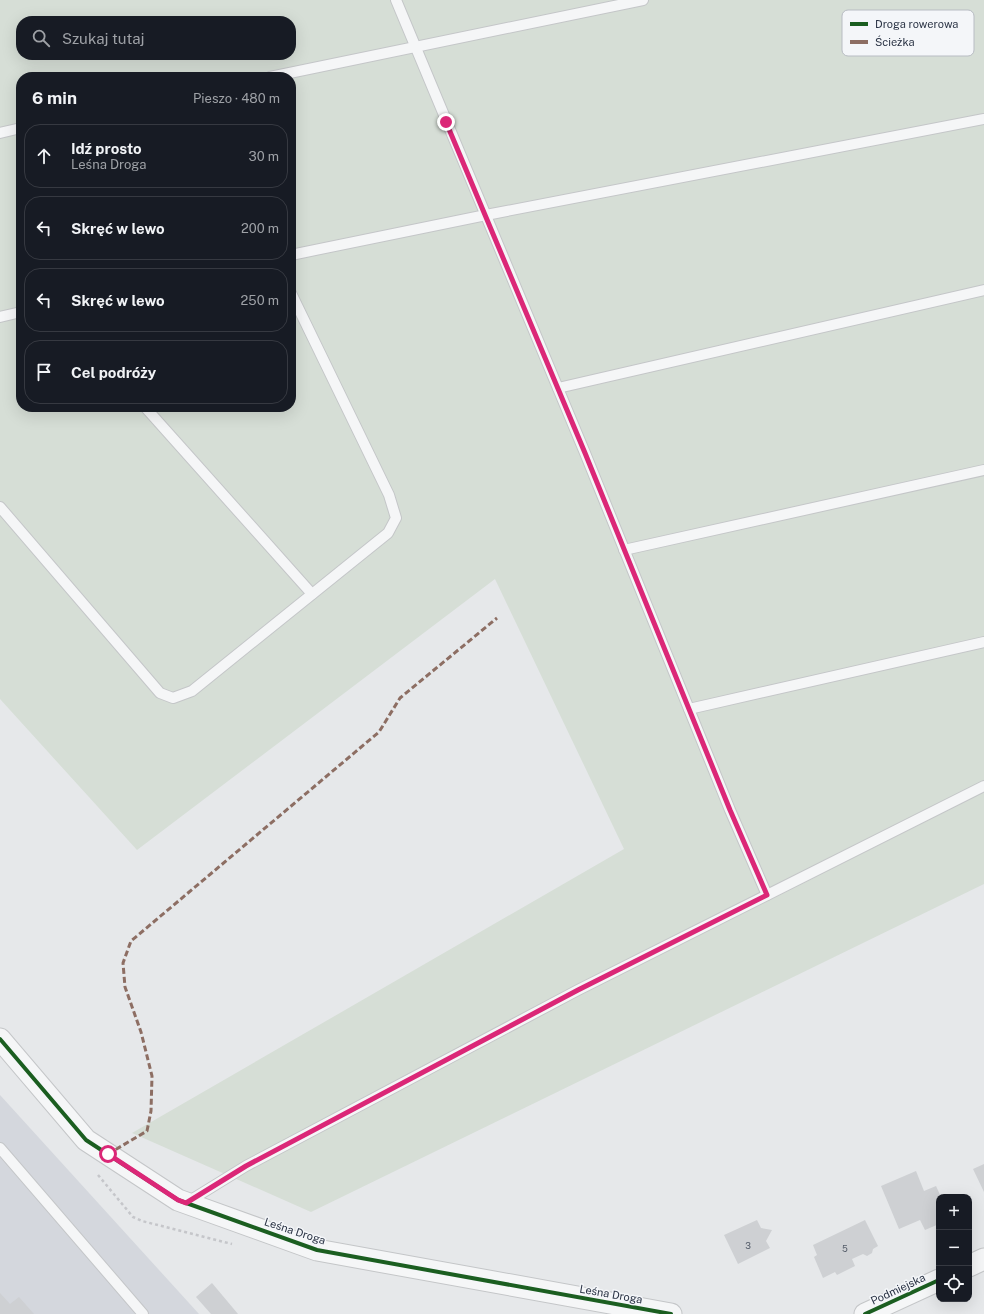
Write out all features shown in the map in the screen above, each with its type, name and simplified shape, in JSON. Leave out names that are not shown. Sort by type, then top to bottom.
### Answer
[{"type":"street","name":"Leśna Droga","points":[[0,1039],[86,1140],[178,1200],[317,1250],[671,1314]]},
{"type":"street","points":[[972,1265],[984,1259]]},
{"type":"street","name":"Podmiejska","points":[[865,1314],[936,1281]]},
{"type":"lane","points":[[396,0],[767,895]]},
{"type":"lane","points":[[294,72],[644,0]]},
{"type":"lane","points":[[296,254],[486,215],[984,119]]},
{"type":"lane","points":[[0,133],[16,129]]},
{"type":"lane","points":[[558,388],[984,290]]},
{"type":"lane","points":[[0,507],[160,694],[173,698],[192,691],[388,533],[396,518],[389,495],[296,303]]},
{"type":"lane","points":[[0,316],[16,313]]},
{"type":"lane","points":[[149,412],[312,594]]},
{"type":"lane","points":[[624,550],[984,470]]},
{"type":"lane","points":[[689,708],[984,642]]},
{"type":"lane","points":[[186,1203],[246,1166],[578,990],[984,786]]},
{"type":"lane","points":[[0,1148],[143,1314]]},
{"type":"shaded area","points":[[0,0],[984,0],[984,884],[311,1212],[132,1133],[624,849],[495,579],[137,850],[0,699]]},
{"type":"shaded area","points":[[0,1095],[199,1314],[0,1314]]},
{"type":"building","points":[[984,1164],[984,1192],[973,1169]]},
{"type":"building","points":[[916,1171],[924,1191],[936,1186],[940,1194],[936,1194],[936,1225],[925,1230],[920,1220],[899,1229],[881,1186]]},
{"type":"building","points":[[757,1220],[761,1228],[772,1230],[766,1241],[770,1248],[738,1264],[724,1235]]},
{"type":"building","points":[[865,1220],[878,1246],[867,1256],[863,1254],[852,1259],[855,1266],[837,1275],[835,1272],[823,1278],[814,1257],[817,1255],[813,1245]]},
{"type":"building","points":[[212,1283],[238,1314],[211,1314],[196,1297]]},
{"type":"building","points":[[0,1293],[10,1304],[19,1297],[34,1314],[0,1314]]},
{"type":"marked path","points":[[108,1154],[147,1131],[151,1111],[152,1076],[141,1032],[125,987],[123,963],[131,941],[379,732],[400,698],[497,618]]},
{"type":"cycle path","points":[[0,1039],[86,1140],[178,1200],[317,1250],[671,1314]]},
{"type":"cycle path","points":[[865,1314],[936,1281]]},
{"type":"route","points":[[108,1154],[178,1200],[186,1203],[246,1166],[578,990],[767,895],[730,810],[585,453],[446,122]]}]
